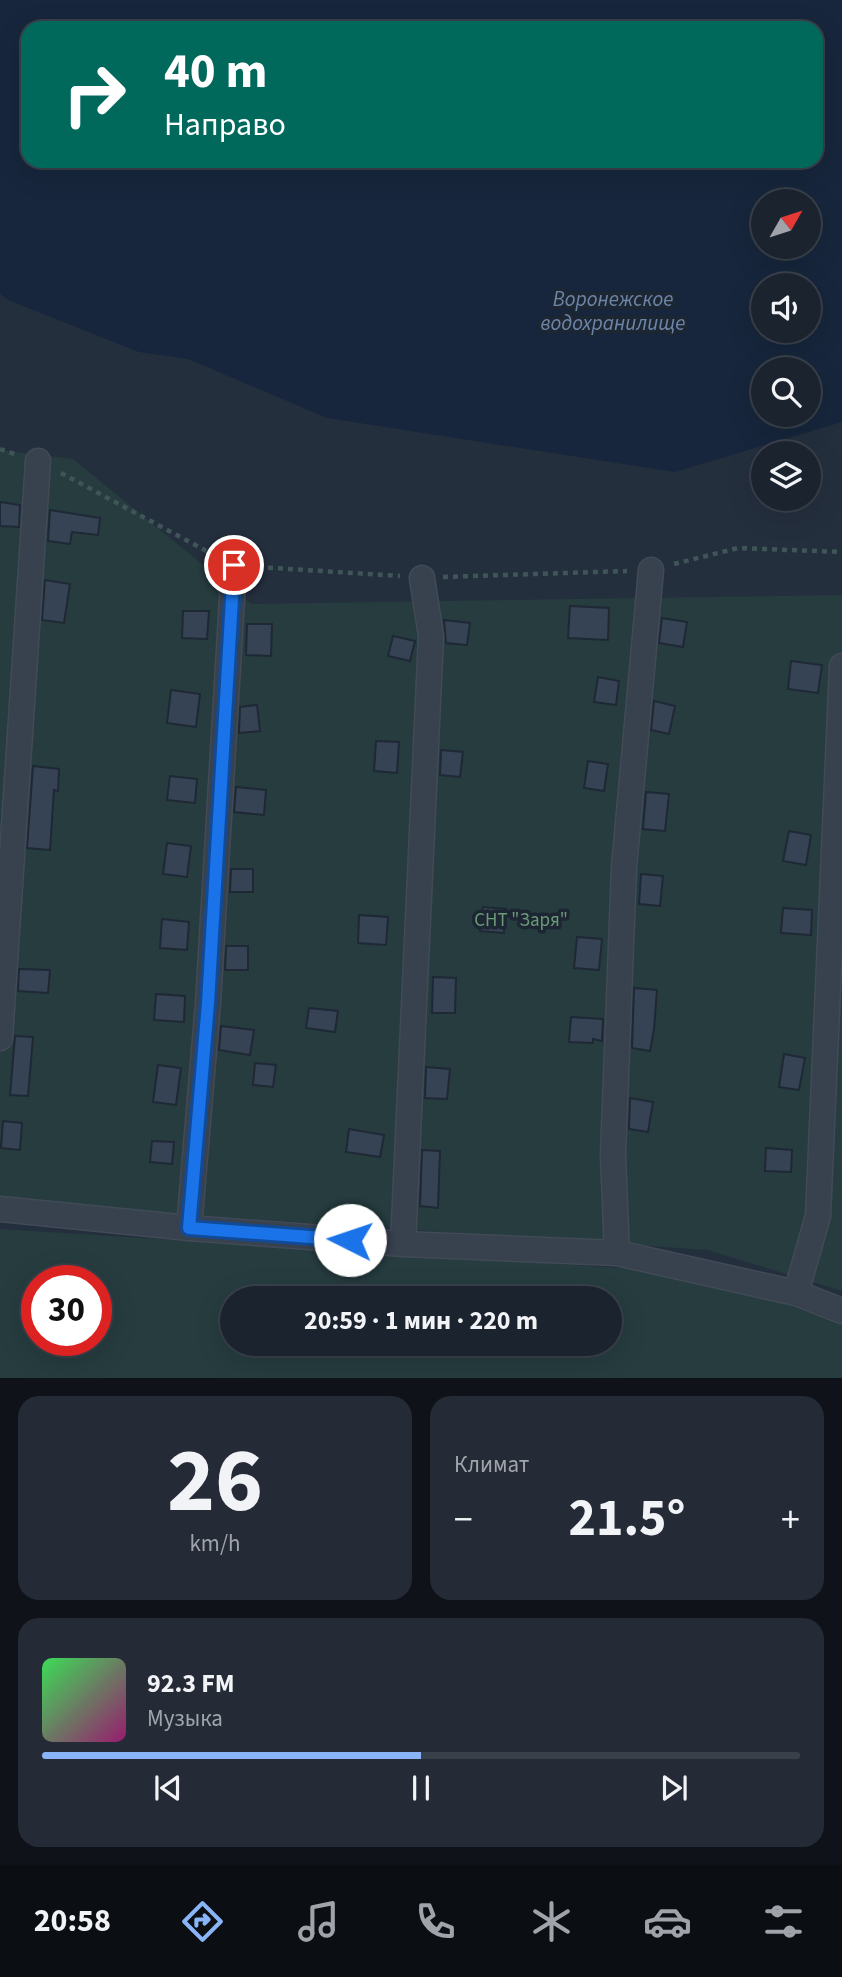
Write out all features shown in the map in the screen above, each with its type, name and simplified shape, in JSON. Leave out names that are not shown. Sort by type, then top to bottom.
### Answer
[{"type":"street","points":[[0,1038],[38,461]]},
{"type":"street","points":[[189,1228],[208,1003],[234,565]]},
{"type":"street","points":[[617,1252],[613,1155],[624,867],[651,570]]},
{"type":"street","points":[[403,1244],[431,636],[422,578]]},
{"type":"street","points":[[796,1293],[818,1216],[842,666]]},
{"type":"street","points":[[0,1209],[189,1228],[403,1244],[617,1252],[796,1293],[842,1311]]},
{"type":"path","points":[[0,449],[38,461],[234,565],[422,578],[651,570],[738,548],[842,552]]},
{"type":"green space","name":"СНТ \"Заря\"","points":[[0,450],[73,459],[251,604],[842,595],[842,1291],[708,1250],[0,1202]]},
{"type":"green space","points":[[0,1229],[701,1273],[842,1324],[842,1378],[0,1378]]},
{"type":"water","name":"Воронежское водохранилище","points":[[0,0],[842,0],[842,422],[779,441],[751,441],[751,449],[675,472],[327,418],[188,359],[139,352],[8,300],[0,294]]},
{"type":"building","points":[[0,502],[20,505],[19,527],[0,526]]},
{"type":"building","points":[[50,510],[100,518],[98,535],[72,532],[70,544],[48,541]]},
{"type":"building","points":[[45,580],[70,584],[64,623],[42,620]]},
{"type":"building","points":[[570,606],[609,608],[608,640],[568,638]]},
{"type":"building","points":[[183,611],[209,611],[207,639],[182,638]]},
{"type":"building","points":[[662,618],[687,622],[683,647],[659,643]]},
{"type":"building","points":[[444,620],[470,623],[467,645],[446,643]]},
{"type":"building","points":[[247,624],[272,624],[271,656],[246,655]]},
{"type":"building","points":[[393,636],[415,641],[410,661],[388,656]]},
{"type":"building","points":[[791,661],[822,665],[818,693],[788,689]]},
{"type":"building","points":[[598,677],[619,681],[616,705],[594,702]]},
{"type":"building","points":[[171,690],[200,694],[196,727],[167,723]]},
{"type":"building","points":[[654,701],[675,706],[669,734],[651,730]]},
{"type":"building","points":[[257,705],[260,731],[239,733],[240,707]]},
{"type":"building","points":[[376,741],[399,742],[397,773],[374,771]]},
{"type":"building","points":[[441,750],[463,752],[460,777],[440,775]]},
{"type":"building","points":[[588,761],[608,764],[604,791],[584,788]]},
{"type":"building","points":[[33,766],[59,769],[58,791],[54,790],[50,850],[27,848]]},
{"type":"building","points":[[170,776],[197,779],[195,803],[167,800]]},
{"type":"building","points":[[236,787],[266,790],[264,815],[234,812]]},
{"type":"building","points":[[646,792],[669,794],[665,831],[643,829]]},
{"type":"building","points":[[789,831],[811,835],[806,865],[783,861]]},
{"type":"building","points":[[167,843],[191,846],[187,877],[163,874]]},
{"type":"building","points":[[231,869],[253,869],[253,892],[230,892]]},
{"type":"building","points":[[641,874],[663,876],[660,906],[639,904]]},
{"type":"building","points":[[483,907],[506,909],[504,933],[480,931]]},
{"type":"building","points":[[783,908],[812,910],[811,935],[781,933]]},
{"type":"building","points":[[359,915],[388,917],[386,945],[358,943]]},
{"type":"building","points":[[162,919],[189,922],[187,950],[160,948]]},
{"type":"building","points":[[577,937],[602,939],[599,970],[574,968]]},
{"type":"building","points":[[226,946],[248,946],[248,970],[225,970]]},
{"type":"building","points":[[19,969],[50,970],[48,993],[18,991]]},
{"type":"building","points":[[433,977],[456,978],[455,1013],[432,1013]]},
{"type":"building","points":[[634,988],[657,990],[650,1051],[632,1048]]},
{"type":"building","points":[[156,994],[185,996],[184,1022],[154,1020]]},
{"type":"building","points":[[309,1008],[338,1011],[335,1032],[306,1028]]},
{"type":"building","points":[[571,1017],[603,1019],[602,1041],[593,1039],[593,1043],[569,1042]]},
{"type":"building","points":[[221,1026],[254,1030],[250,1055],[219,1050]]},
{"type":"building","points":[[15,1036],[33,1037],[28,1096],[10,1095]]},
{"type":"building","points":[[784,1054],[805,1058],[799,1090],[779,1087]]},
{"type":"building","points":[[255,1063],[276,1065],[273,1087],[253,1085]]},
{"type":"building","points":[[158,1065],[181,1068],[176,1105],[153,1102]]},
{"type":"building","points":[[426,1067],[450,1069],[447,1099],[425,1098]]},
{"type":"building","points":[[630,1098],[653,1102],[648,1132],[629,1129]]},
{"type":"building","points":[[3,1121],[22,1123],[20,1150],[1,1148]]},
{"type":"building","points":[[349,1129],[384,1135],[380,1157],[346,1152]]},
{"type":"building","points":[[152,1141],[174,1142],[172,1164],[150,1162]]},
{"type":"building","points":[[766,1148],[792,1150],[791,1172],[765,1171]]},
{"type":"building","points":[[422,1150],[440,1151],[438,1208],[420,1206]]},
{"type":"route","points":[[234,565],[208,1003],[189,1228],[350,1240]]}]
